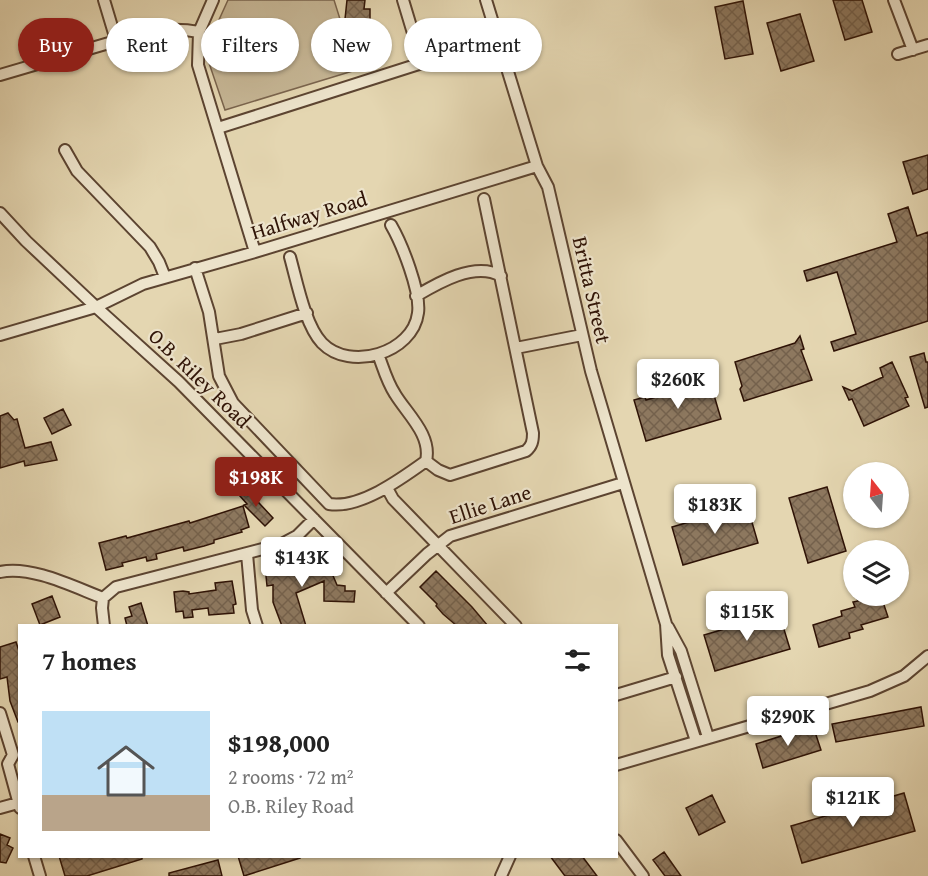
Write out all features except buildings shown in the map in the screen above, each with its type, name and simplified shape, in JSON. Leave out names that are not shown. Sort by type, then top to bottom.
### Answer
[{"type":"street","points":[[104,0],[109,18]]},
{"type":"street","points":[[213,0],[199,32],[198,65],[255,252]]},
{"type":"street","points":[[218,128],[422,63],[403,0]]},
{"type":"street","name":"Britta Street","points":[[486,0],[537,165],[548,187],[582,335],[623,483],[666,624],[681,651],[708,737]]},
{"type":"street","points":[[894,0],[912,50]]},
{"type":"street","points":[[189,30],[199,32]]},
{"type":"street","points":[[0,75],[106,43]]},
{"type":"street","points":[[898,54],[928,45]]},
{"type":"street","points":[[65,150],[77,171],[150,247],[165,277]]},
{"type":"street","name":"Halfway Road","points":[[0,335],[96,307],[124,291],[165,277],[255,252],[537,165]]},
{"type":"street","points":[[426,461],[450,475],[526,451],[531,447],[533,433],[484,199]]},
{"type":"street","name":"O.B. Riley Road","points":[[0,213],[26,241],[179,382],[416,624]]},
{"type":"street","points":[[290,258],[307,313],[323,344],[334,352],[364,358],[378,354],[398,344],[411,331],[419,311],[414,282],[391,225]]},
{"type":"street","points":[[195,268],[209,312],[219,376],[233,403],[329,504],[341,506],[387,488],[426,461]]},
{"type":"street","points":[[416,296],[434,285],[460,275],[494,272],[501,276]]},
{"type":"street","points":[[215,339],[241,334],[307,313]]},
{"type":"street","points":[[516,348],[582,335]]},
{"type":"street","points":[[378,354],[394,393],[427,447],[426,461]]},
{"type":"street","name":"Ellie Lane","points":[[387,593],[450,536],[623,483]]},
{"type":"street","points":[[387,488],[393,500],[514,624]]},
{"type":"street","points":[[104,624],[103,598],[116,587],[282,544],[297,536],[314,519]]},
{"type":"street","points":[[247,554],[252,610],[256,624]]},
{"type":"street","points":[[0,572],[9,570],[46,576],[103,598]]},
{"type":"street","name":"Britta Street","points":[[666,624],[668,655],[696,741]]},
{"type":"street","points":[[618,764],[870,691],[904,676],[928,656]]},
{"type":"street","points":[[618,694],[676,677]]},
{"type":"street","points":[[0,713],[16,754],[8,764],[18,802]]},
{"type":"street","points":[[0,808],[18,806]]},
{"type":"street","points":[[618,843],[643,876]]},
{"type":"street","points":[[35,858],[40,876]]},
{"type":"street","points":[[501,876],[509,858]]},
{"type":"shaded area","points":[[228,0],[334,0],[340,18],[311,18],[311,72],[349,72],[225,110],[212,72],[299,72],[299,18],[220,18]]}]
